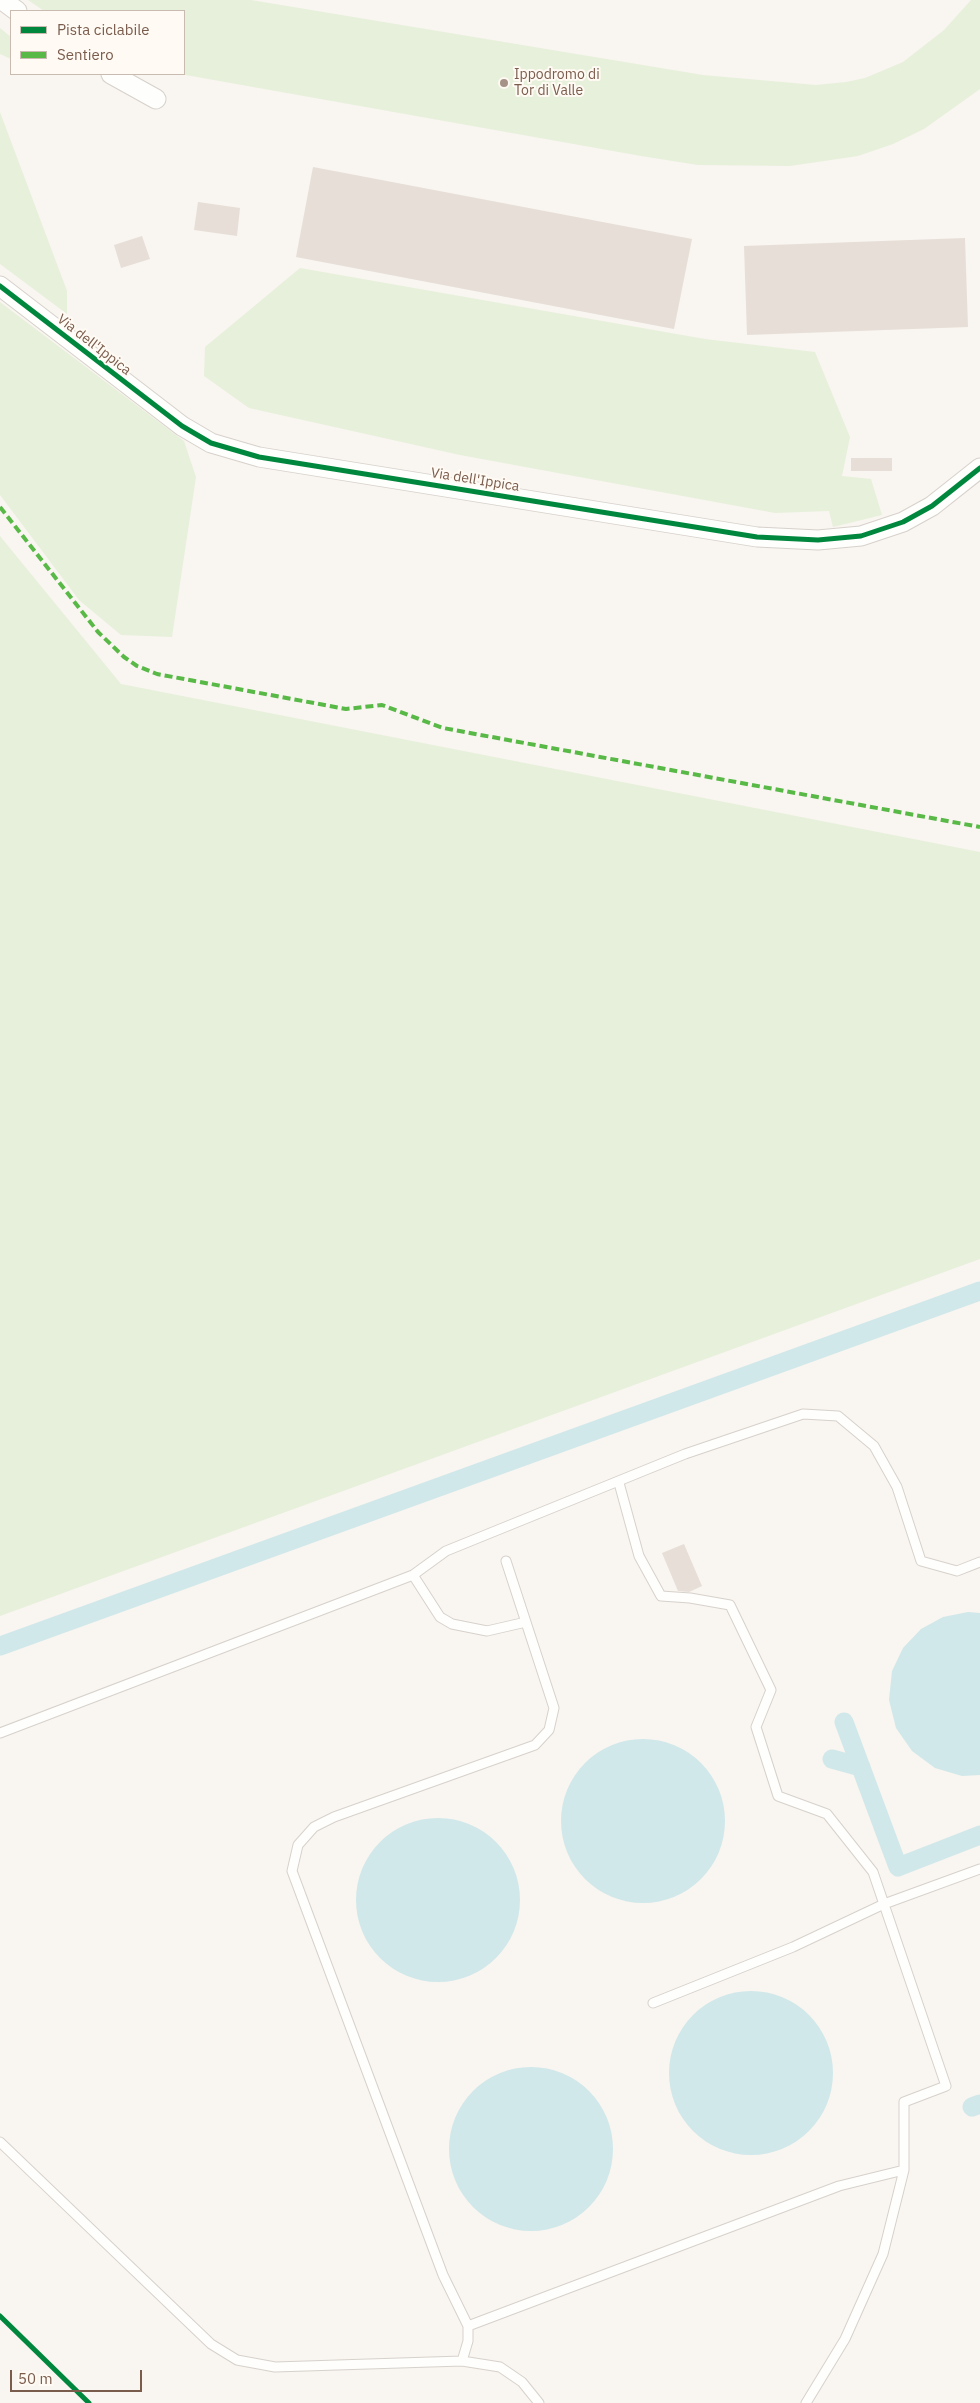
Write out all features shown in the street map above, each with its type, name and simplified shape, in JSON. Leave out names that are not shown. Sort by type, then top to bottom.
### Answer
[{"type":"street","points":[[2,0],[15,10]]},
{"type":"street","points":[[113,75],[156,99]]},
{"type":"street","name":"Via dell'Ippica","points":[[0,286],[182,426],[211,443],[259,457],[757,536],[818,540],[861,536],[903,522],[932,506],[980,468]]},
{"type":"lane","points":[[0,1733],[413,1575],[446,1551],[619,1483],[686,1454],[803,1414],[838,1416],[874,1446],[896,1487],[921,1561],[958,1571],[980,1562]]},
{"type":"lane","points":[[619,1483],[639,1556],[661,1596],[690,1598],[730,1605],[771,1690],[756,1728],[778,1796],[827,1814],[873,1872],[946,2086],[904,2102],[904,2170],[883,2254],[846,2339],[806,2403]]},
{"type":"lane","points":[[462,2361],[468,2341],[468,2326],[443,2275],[292,1871],[298,1844],[314,1827],[327,1820],[535,1745],[549,1730],[554,1708],[506,1561]]},
{"type":"lane","points":[[413,1575],[440,1617],[452,1624],[487,1631],[526,1622]]},
{"type":"lane","points":[[653,2003],[793,1947],[884,1904],[980,1869]]},
{"type":"lane","points":[[0,2142],[211,2344],[236,2360],[275,2367],[462,2361],[500,2366],[522,2382],[539,2403]]},
{"type":"lane","points":[[468,2326],[839,2186],[904,2170]]},
{"type":"green space","name":"Ippodromo di Tor di Valle","points":[[28,0],[251,0],[703,75],[816,85],[865,78],[903,62],[944,30],[971,0],[980,0],[980,89],[924,129],[893,144],[858,156],[790,166],[698,165],[185,75],[185,10],[43,10]]},
{"type":"green space","points":[[0,28],[10,36],[10,59],[0,54]]},
{"type":"green space","points":[[0,112],[67,291],[67,314],[0,264]]},
{"type":"green space","points":[[300,268],[705,339],[815,352],[850,437],[842,476],[871,479],[882,515],[833,527],[829,511],[775,513],[460,455],[249,408],[204,376],[205,347]]},
{"type":"green space","points":[[0,302],[184,441],[196,477],[172,637],[121,635],[79,600],[0,495]]},
{"type":"green space","points":[[0,536],[121,684],[980,852],[980,1259],[0,1616]]},
{"type":"water","points":[[968,1612],[980,1613],[980,1775],[962,1776],[935,1768],[912,1751],[896,1728],[889,1700],[892,1671],[903,1648],[921,1629],[943,1617]]},
{"type":"water","points":[[643,1739],[674,1745],[701,1763],[719,1790],[725,1821],[719,1852],[701,1879],[674,1897],[643,1903],[612,1897],[585,1879],[567,1852],[561,1821],[567,1790],[585,1763],[612,1745]]},
{"type":"water","points":[[438,1818],[469,1824],[496,1842],[514,1869],[520,1900],[514,1931],[496,1958],[469,1976],[438,1982],[407,1976],[380,1958],[362,1931],[356,1900],[362,1869],[380,1842],[407,1824]]},
{"type":"water","points":[[751,1991],[782,1997],[809,2015],[827,2042],[833,2073],[827,2104],[809,2131],[782,2149],[751,2155],[720,2149],[693,2131],[675,2104],[669,2073],[675,2042],[693,2015],[720,1997]]},
{"type":"water","points":[[531,2067],[562,2073],[589,2091],[607,2118],[613,2149],[607,2180],[589,2207],[562,2225],[531,2231],[500,2225],[473,2207],[455,2180],[449,2149],[455,2118],[473,2091],[500,2073]]},
{"type":"building","points":[[313,167],[692,239],[674,329],[296,257]]},
{"type":"building","points":[[198,202],[240,208],[237,236],[194,230]]},
{"type":"building","points":[[142,236],[150,259],[121,268],[114,245]]},
{"type":"building","points":[[965,238],[968,327],[747,335],[744,246]]},
{"type":"building","points":[[851,458],[892,458],[892,471],[851,471]]},
{"type":"building","points":[[684,1544],[702,1586],[689,1592],[678,1591],[662,1553]]},
{"type":"waterway","points":[[0,1646],[980,1291]]},
{"type":"waterway","points":[[844,1722],[898,1867],[980,1835]]},
{"type":"waterway","points":[[832,1759],[861,1767]]},
{"type":"waterway","points":[[972,2107],[980,2104]]},
{"type":"marked path","points":[[0,507],[98,632],[124,657],[137,666],[157,674],[346,709],[382,705],[443,728],[980,827]]},
{"type":"cycle path","points":[[0,286],[182,426],[211,443],[259,457],[757,537],[818,540],[861,536],[903,522],[932,506],[980,468]]},
{"type":"cycle path","points":[[0,2316],[89,2403]]},
{"type":"place","name":"Ippodromo di Tor di Valle","points":[[504,83]]}]
